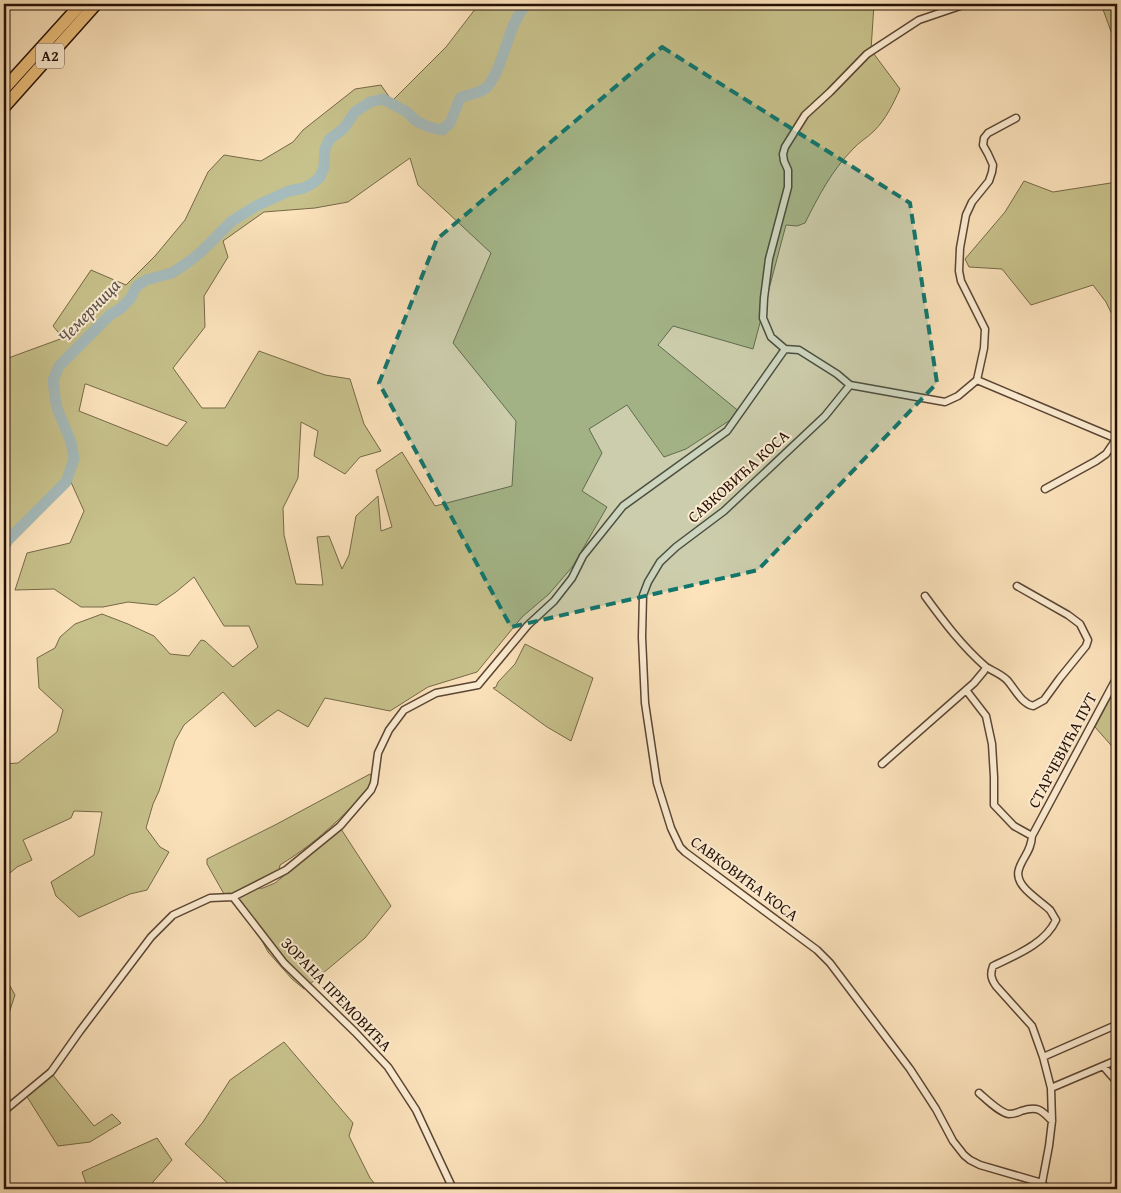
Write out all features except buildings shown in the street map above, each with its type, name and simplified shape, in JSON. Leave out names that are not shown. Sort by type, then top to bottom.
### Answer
[{"type":"highway","name":"A2","points":[[4,89],[81,4]]},
{"type":"highway","name":"A2","points":[[4,108],[96,4]]},
{"type":"street","points":[[966,4],[919,20],[867,54],[805,115],[792,135],[783,154],[788,170],[788,188],[769,260],[764,298],[763,318],[771,337],[785,349],[799,350],[837,374],[850,385],[945,402],[958,396],[977,380],[984,348],[985,330],[961,281],[959,271],[962,238],[966,215],[972,202],[989,182],[992,172],[993,165],[983,145],[984,138],[988,133],[1016,118]]},
{"type":"street","points":[[4,1111],[51,1072],[151,937],[173,915],[210,898],[233,897],[286,870],[340,826],[371,790],[374,783],[378,753],[389,730],[404,710],[436,693],[478,685],[528,625],[554,601],[572,578],[583,556],[622,506],[727,431],[785,349]]},
{"type":"street","points":[[977,380],[1117,438],[1106,454],[1045,489]]},
{"type":"street","name":"САВКОВИЋА КОСА","points":[[850,385],[825,416],[724,511],[676,546],[660,562],[648,582],[643,595],[644,684],[657,783],[671,828],[680,847],[817,950],[830,963],[910,1069],[936,1108],[953,1141],[964,1155],[980,1165],[1042,1183]]},
{"type":"street","points":[[926,596],[969,652],[986,667],[1006,678],[1024,702],[1033,706],[1044,700],[1086,646],[1088,640],[1080,624],[1068,615],[1017,586]]},
{"type":"street","points":[[882,764],[974,683],[986,667]]},
{"type":"street","name":"СТАРЧЕВИЋА ПУТ","points":[[1042,1183],[1050,1146],[1052,1121],[1051,1088],[1032,1026],[996,986],[990,973],[993,966],[1026,950],[1047,936],[1053,927],[1056,920],[1050,910],[1023,886],[1018,877],[1018,869],[1028,852],[1032,836],[1117,677]]},
{"type":"street","name":"СТАРЧЕВИЋА ПУТ","points":[[966,690],[986,716],[992,744],[994,805],[1014,826],[1032,836]]},
{"type":"street","name":"ЗОРАНА ПРЕМОВИЋА","points":[[233,897],[284,963],[388,1067],[416,1110],[453,1189]]},
{"type":"street","points":[[1043,1057],[1116,1025]]},
{"type":"street","points":[[1051,1088],[1117,1060]]},
{"type":"street","points":[[1103,1066],[1117,1082]]},
{"type":"street","points":[[979,1093],[1003,1112],[1009,1114],[1034,1108],[1043,1111],[1052,1121]]},
{"type":"street","points":[[1042,1183],[1047,1189]]},
{"type":"highlighted area","points":[[662,47],[910,203],[937,383],[758,570],[511,627],[379,383],[437,239]]},
{"type":"shaded area","points":[[479,4],[874,4],[871,50],[900,89],[882,121],[845,157],[832,175],[805,223],[797,226],[786,225],[753,349],[673,326],[658,345],[741,413],[686,449],[664,457],[627,405],[589,429],[602,453],[582,491],[607,507],[573,566],[549,594],[522,617],[477,672],[428,687],[390,711],[325,698],[308,727],[278,710],[255,727],[223,692],[184,725],[175,741],[146,828],[160,847],[169,852],[147,890],[130,894],[79,917],[56,896],[51,882],[94,855],[102,812],[74,811],[71,818],[23,840],[32,860],[17,867],[4,878],[4,764],[18,763],[57,732],[63,710],[39,688],[37,658],[55,648],[60,637],[75,624],[102,614],[154,636],[170,654],[189,656],[201,640],[205,641],[233,667],[258,647],[249,626],[224,626],[194,577],[157,605],[128,602],[103,607],[81,607],[54,589],[15,590],[27,553],[70,543],[84,511],[70,480],[48,506],[4,549],[4,364],[11,357],[63,338],[53,326],[91,270],[126,285],[155,256],[185,220],[208,172],[224,155],[261,161],[293,142],[303,130],[355,89],[381,85],[392,101],[446,47]],"holes":[[[410,158],[418,185],[491,253],[453,343],[516,421],[512,486],[435,506],[402,452],[376,470],[392,527],[381,531],[378,496],[356,516],[349,555],[342,569],[329,536],[317,537],[323,585],[296,584],[284,535],[283,508],[298,478],[301,422],[318,431],[314,456],[345,474],[360,457],[381,451],[364,424],[350,379],[325,375],[259,351],[225,408],[202,408],[173,368],[205,327],[204,296],[228,257],[223,241],[264,212],[315,208],[348,202]],[[86,384],[187,422],[167,446],[79,411]]]},
{"type":"shaded area","points":[[1101,4],[1117,4],[1117,48]]},
{"type":"shaded area","points":[[1024,181],[1053,192],[1117,182],[1117,325],[1106,302],[1093,285],[1031,305],[1002,269],[969,267],[965,259],[1005,212]]},
{"type":"shaded area","points":[[525,644],[593,678],[571,741],[547,727],[493,688],[496,687],[498,682],[515,664]]},
{"type":"shaded area","points":[[1117,686],[1117,752],[1095,727]]},
{"type":"shaded area","points":[[370,774],[372,777],[371,790],[316,840],[280,865],[279,870],[245,889],[263,888],[275,883],[341,829],[391,906],[365,938],[304,989],[292,979],[268,952],[254,926],[230,893],[224,894],[207,864],[207,859]]},
{"type":"shaded area","points":[[4,969],[5,977],[15,995],[4,1028]]},
{"type":"shaded area","points":[[284,1042],[353,1123],[349,1136],[370,1178],[379,1189],[234,1189],[185,1144],[203,1122],[230,1080]]},
{"type":"shaded area","points":[[48,1069],[94,1126],[112,1114],[121,1123],[90,1142],[58,1146],[24,1092]]},
{"type":"shaded area","points":[[157,1138],[172,1160],[147,1189],[88,1189],[82,1172]]},
{"type":"waterway","name":"Чемерница","points":[[4,547],[8,540],[66,482],[74,459],[71,442],[57,408],[55,397],[53,380],[59,366],[110,315],[130,299],[137,286],[146,280],[172,273],[187,263],[200,253],[232,221],[256,206],[289,191],[304,188],[313,183],[320,177],[324,167],[325,149],[329,140],[344,128],[355,112],[370,102],[383,99],[407,112],[416,121],[442,130],[450,123],[460,98],[483,90],[491,81],[498,68],[513,26],[527,4]]}]
